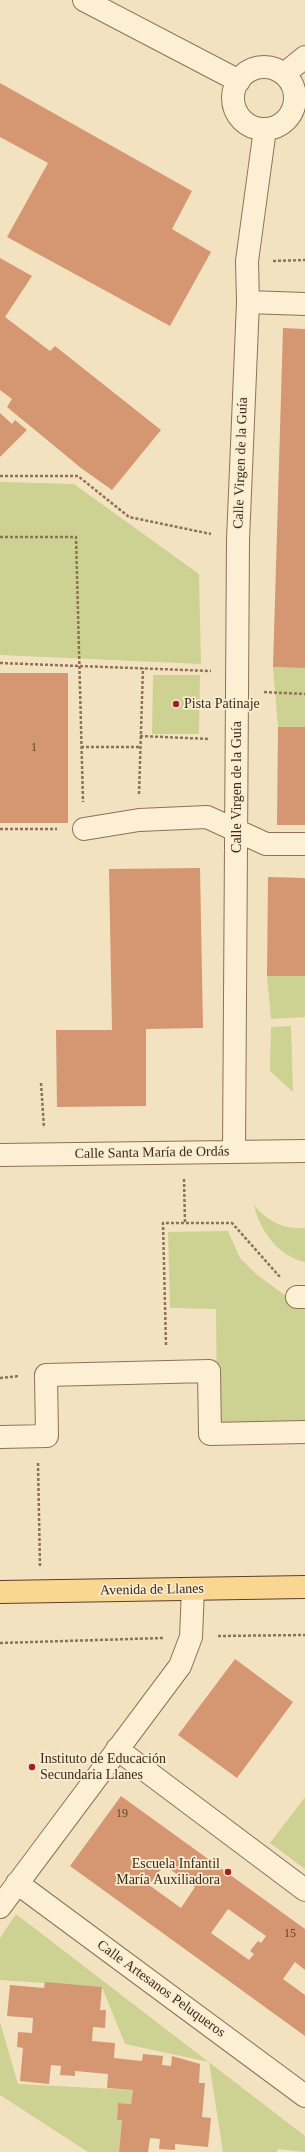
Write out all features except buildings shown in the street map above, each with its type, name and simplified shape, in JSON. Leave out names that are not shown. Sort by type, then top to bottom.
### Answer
[{"type":"main road","name":"Avenida de Llanes","points":[[0,1592],[305,1587]]},
{"type":"street","points":[[84,0],[239,82]]},
{"type":"street","points":[[284,74],[305,56]]},
{"type":"street","points":[[261,68],[270,68],[284,74],[292,84],[295,94],[295,105],[291,114],[284,122],[275,127],[265,129],[247,124],[240,117],[234,100],[239,82],[252,70],[261,68]]},
{"type":"street","name":"Calle Virgen de la Guía","points":[[234,1151],[238,540],[248,302],[247,262],[265,129]]},
{"type":"street","points":[[248,302],[305,304]]},
{"type":"street","points":[[84,829],[139,820],[207,817],[266,844],[305,844]]},
{"type":"street","name":"Calle Santa María de Ordás","points":[[0,1155],[305,1151]]},
{"type":"street","points":[[0,1437],[47,1436],[46,1375],[209,1371],[210,1434],[305,1432]]},
{"type":"street","points":[[0,1907],[180,1666],[191,1637],[193,1589]]},
{"type":"street","points":[[117,1749],[305,1890]]},
{"type":"street","name":"Calle Artesanos Peluqueros","points":[[17,1883],[305,2096]]},
{"type":"path","points":[[0,476],[78,476],[129,517],[238,540]]},
{"type":"path","points":[[0,537],[76,537],[84,829],[0,829]]},
{"type":"path","points":[[0,663],[143,668],[237,681],[305,694]]},
{"type":"path","points":[[139,820],[140,736],[143,668]]},
{"type":"path","points":[[140,736],[237,740]]},
{"type":"path","points":[[81,746],[140,747]]},
{"type":"path","points":[[41,1083],[46,1154]]},
{"type":"path","points":[[184,1152],[185,1223]]},
{"type":"path","points":[[166,1372],[163,1223],[232,1223],[301,1297]]},
{"type":"path","points":[[38,1436],[40,1592]]},
{"type":"path","points":[[0,1643],[305,1635]]},
{"type":"green space","points":[[0,482],[74,484],[199,574],[201,664],[0,655]]},
{"type":"green space","points":[[273,667],[305,668],[305,727],[278,727]]},
{"type":"green space","name":"Pista Patinaje","points":[[153,675],[200,675],[199,734],[152,734]]},
{"type":"green space","points":[[267,976],[305,976],[305,1017],[271,1019]]},
{"type":"green space","points":[[291,1026],[293,1092],[270,1071],[271,1027]]},
{"type":"green space","points":[[254,1205],[264,1216],[276,1223],[290,1228],[305,1228],[305,1262],[286,1254],[272,1241],[261,1224]]},
{"type":"green space","points":[[228,1231],[240,1258],[256,1274],[294,1302],[305,1303],[305,1425],[217,1427],[216,1309],[170,1308],[168,1232]]},
{"type":"green space","points":[[305,1797],[305,1869],[270,1843]]},
{"type":"green space","points":[[16,1914],[209,2062],[125,2044],[102,1987],[0,1980],[0,1938]]},
{"type":"green space","points":[[0,2022],[18,2084],[133,2090],[131,2104],[118,2103],[117,2119],[122,2120],[119,2152],[88,2152],[0,2095]]},
{"type":"green space","points":[[209,2062],[305,2136],[305,2152],[278,2149],[277,2152],[223,2152]]},
{"type":"place","name":"Pista Patinaje","points":[[176,704]]},
{"type":"place","name":"Instituto de Educación Secundaria Llanes","points":[[32,1767]]},
{"type":"place","name":"Escuela Infantil María Auxiliadora","points":[[228,1872]]}]
